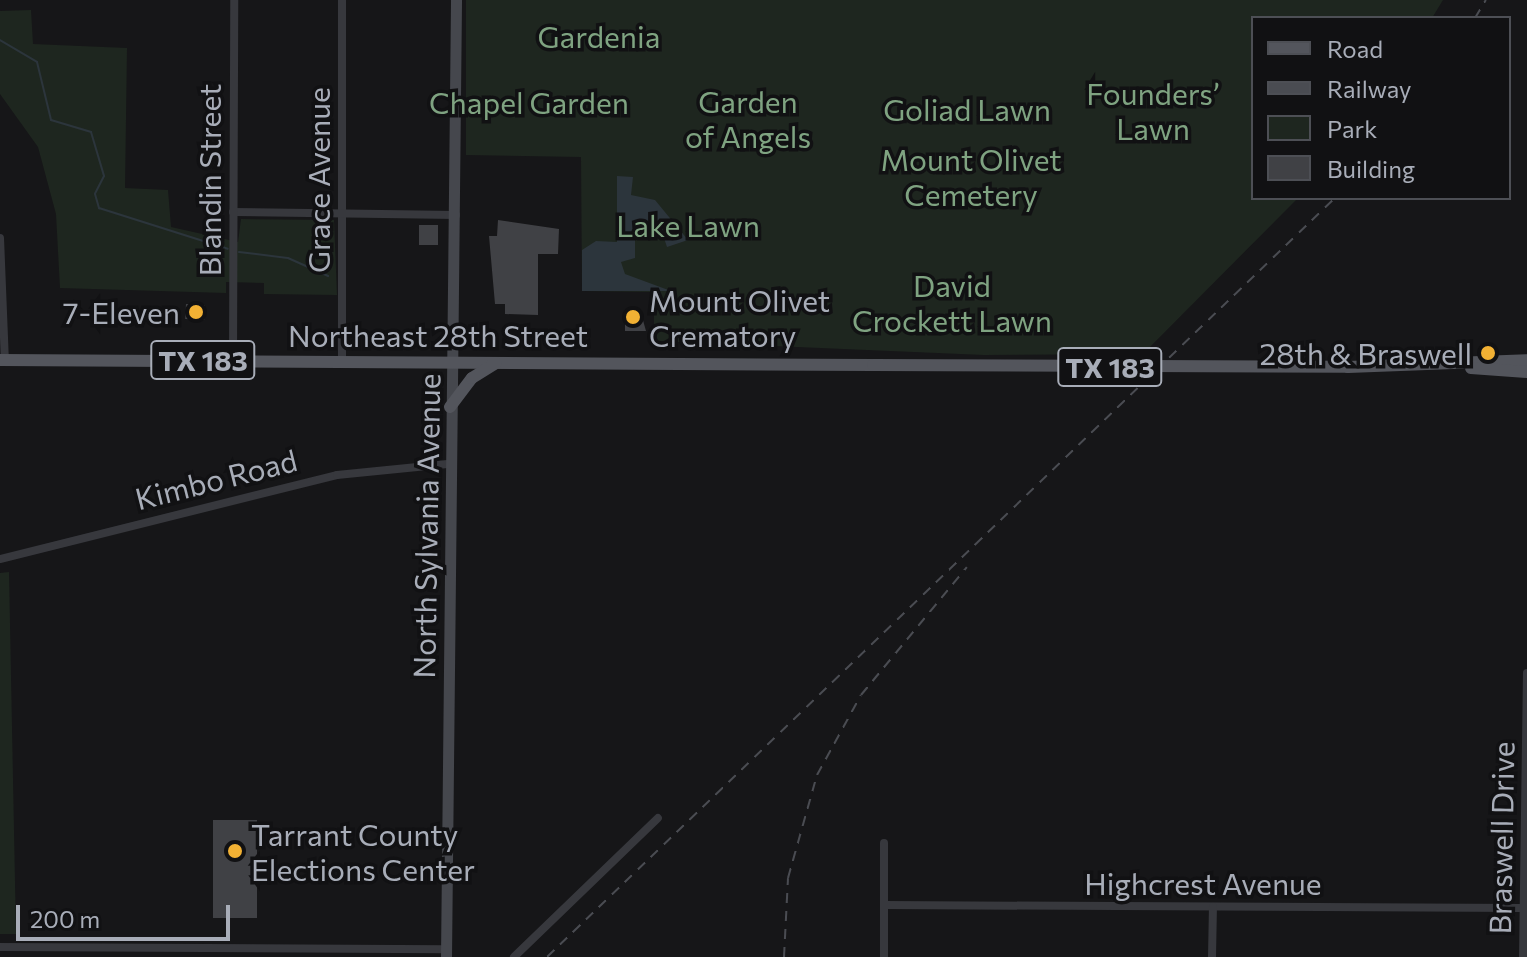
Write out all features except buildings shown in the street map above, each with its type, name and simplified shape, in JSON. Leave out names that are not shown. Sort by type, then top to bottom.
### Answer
[{"type":"main road","name":"North Sylvania Avenue","points":[[446,953],[447,464],[454,361],[457,215],[456,0]]},
{"type":"main road","name":"Northeast 28th Street","points":[[3,360],[1348,367],[1452,366],[1527,360]]},
{"type":"main road","points":[[450,407],[472,378],[501,361]]},
{"type":"main road","name":"Northeast 28th Street","points":[[1452,366],[1527,372]]},
{"type":"street","name":"Blandin Street","points":[[233,360],[234,0]]},
{"type":"street","name":"Grace Avenue","points":[[342,0],[342,361]]},
{"type":"street","points":[[233,212],[457,215]]},
{"type":"street","points":[[0,238],[3,360]]},
{"type":"street","name":"Kimbo Road","points":[[0,559],[337,475],[447,464]]},
{"type":"street","name":"Braswell Drive","points":[[1523,957],[1527,673]]},
{"type":"street","points":[[514,957],[658,818]]},
{"type":"street","points":[[884,843],[884,957]]},
{"type":"street","name":"Highcrest Avenue","points":[[884,905],[1522,908]]},
{"type":"street","points":[[1212,957],[1213,907]]},
{"type":"street","points":[[0,947],[446,953]]},
{"type":"green space","name":"Mount Olivet Cemetery","points":[[466,0],[1443,0],[1433,16],[1251,16],[1251,200],[1296,200],[1143,354],[984,355],[654,341],[654,292],[582,291],[581,157],[466,155]]},
{"type":"green space","points":[[31,10],[33,44],[127,48],[125,188],[168,190],[171,227],[238,242],[241,219],[334,220],[337,295],[264,294],[264,283],[226,282],[226,293],[60,288],[56,214],[38,147],[0,94],[0,11]]},
{"type":"green space","points":[[9,572],[16,934],[0,934],[0,573]]},
{"type":"shaded area","points":[[617,176],[633,177],[631,195],[655,200],[688,240],[667,247],[659,223],[635,236],[635,258],[621,262],[625,274],[671,291],[582,291],[582,250],[596,241],[617,242]]},
{"type":"waterway","points":[[0,40],[37,62],[51,120],[91,132],[104,176],[95,194],[99,208],[228,249]]},
{"type":"waterway","points":[[239,252],[288,258],[328,276]]},
{"type":"railway","points":[[1476,16],[1486,0]]},
{"type":"railway","points":[[547,957],[1333,200]]},
{"type":"railway","points":[[784,957],[788,878],[817,775],[861,695],[967,567]]},
{"type":"place","name":"7-Eleven","points":[[196,312]]},
{"type":"place","name":"Mount Olivet Crematory","points":[[633,317]]},
{"type":"place","name":"28th & Braswell","points":[[1488,353]]},
{"type":"place","name":"Tarrant County Elections Center","points":[[235,851]]},
{"type":"park label","name":"Gardenia","points":[[599,36]]},
{"type":"park label","name":"Chapel Garden","points":[[529,102]]},
{"type":"park label","name":"Goliad Lawn","points":[[967,109]]},
{"type":"park label","name":"Founders’ Lawn","points":[[1153,110]]},
{"type":"park label","name":"Garden of Angels","points":[[748,118]]},
{"type":"park label","name":"Lake Lawn","points":[[688,225]]},
{"type":"park label","name":"David Crockett Lawn","points":[[952,302]]}]
